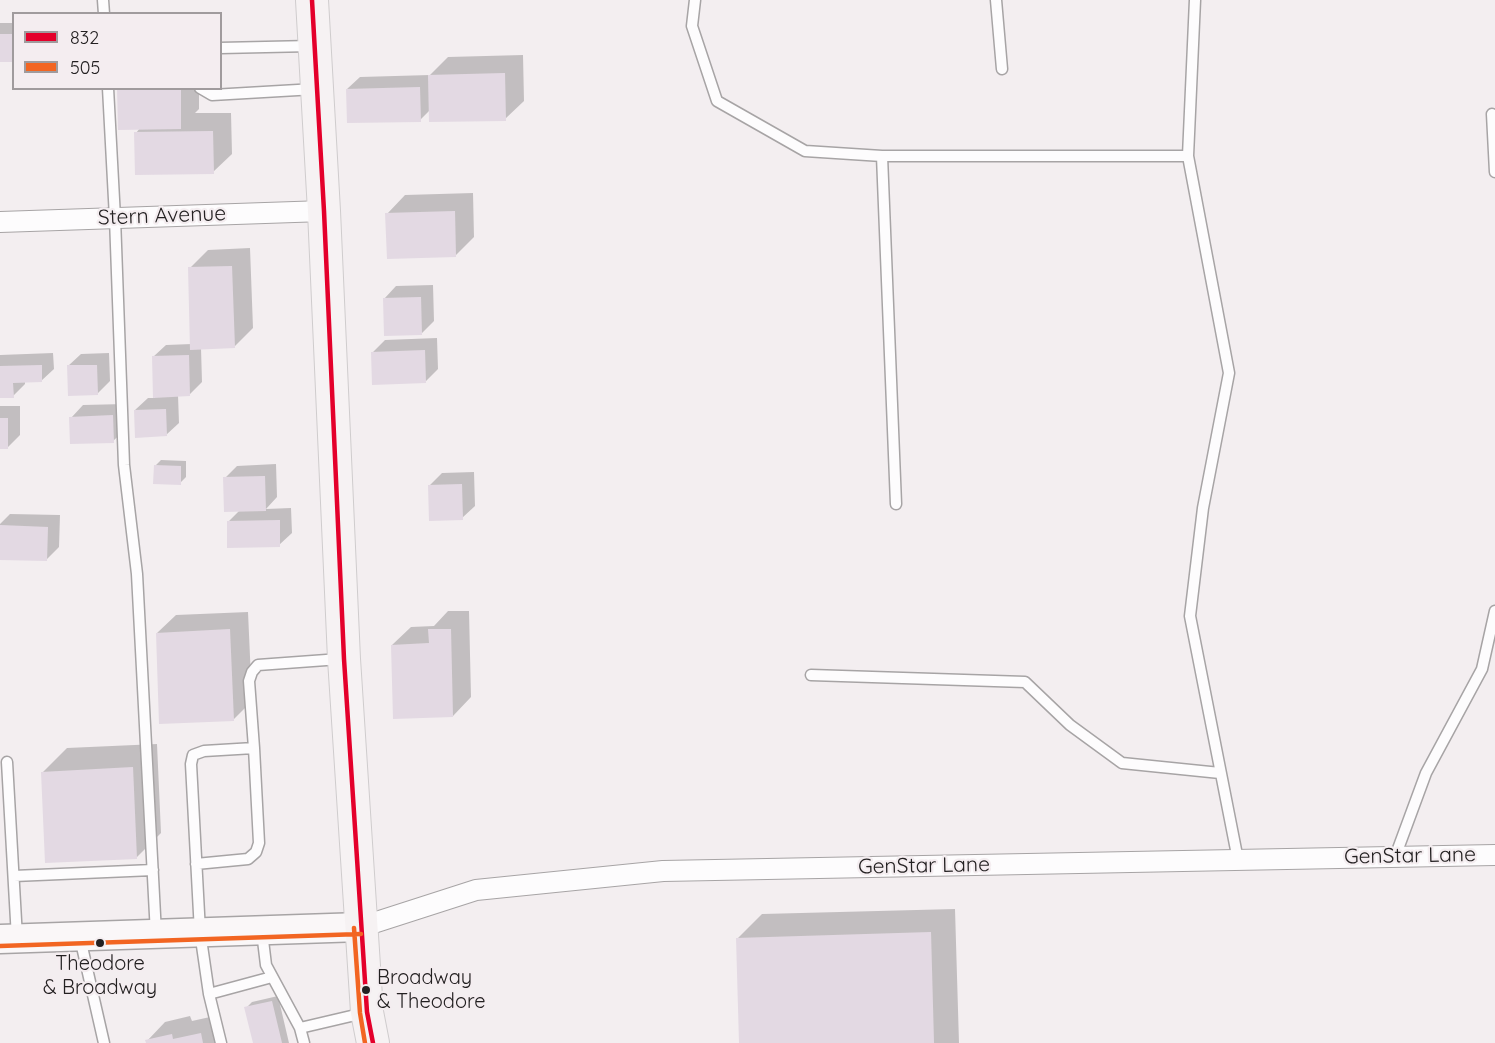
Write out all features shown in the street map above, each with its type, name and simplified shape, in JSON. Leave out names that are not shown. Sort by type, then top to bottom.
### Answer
[{"type":"main road","points":[[312,0],[344,659],[367,1012],[373,1043]]},
{"type":"main road","points":[[8,939],[361,927]]},
{"type":"street","name":"Stern Avenue","points":[[0,222],[324,211]]},
{"type":"street","name":"GenStar Lane","points":[[361,927],[476,890],[663,871],[1495,855]]},
{"type":"lane","points":[[695,0],[692,26],[717,100],[805,151],[882,156],[1188,156]]},
{"type":"lane","points":[[996,0],[1002,69]]},
{"type":"lane","points":[[1195,0],[1188,156],[1229,373],[1203,508],[1190,616],[1238,860]]},
{"type":"lane","points":[[222,48],[314,46]]},
{"type":"lane","points":[[203,90],[212,95],[317,89]]},
{"type":"lane","points":[[108,90],[124,465],[137,574],[156,934]]},
{"type":"lane","points":[[1492,114],[1495,172]]},
{"type":"lane","points":[[882,156],[896,504]]},
{"type":"lane","points":[[1395,857],[1426,773],[1482,669],[1495,611]]},
{"type":"lane","points":[[196,864],[248,859],[256,852],[259,843],[249,681],[252,672],[258,665],[344,659]]},
{"type":"lane","points":[[811,675],[1025,682],[1070,725],[1122,763],[1220,773]]},
{"type":"lane","points":[[221,1043],[209,994],[200,932],[191,764],[193,755],[204,751],[254,748]]},
{"type":"lane","points":[[7,762],[14,876],[8,939]]},
{"type":"lane","points":[[14,876],[153,870]]},
{"type":"lane","points":[[262,930],[266,965],[300,1028],[304,1043]]},
{"type":"lane","points":[[80,936],[104,1043]]},
{"type":"lane","points":[[209,994],[272,977]]},
{"type":"lane","points":[[300,1028],[367,1012]]},
{"type":"building","points":[[0,34],[12,34],[12,62],[0,62]]},
{"type":"building","points":[[505,73],[506,121],[429,122],[428,75]]},
{"type":"building","points":[[420,87],[421,122],[347,123],[346,89]]},
{"type":"building","points":[[117,90],[181,90],[181,129],[118,130]]},
{"type":"building","points":[[213,131],[214,174],[135,175],[134,132]]},
{"type":"building","points":[[455,211],[456,257],[387,259],[385,213]]},
{"type":"building","points":[[232,266],[235,348],[190,350],[188,267]]},
{"type":"building","points":[[421,297],[422,335],[384,336],[383,298]]},
{"type":"building","points":[[425,350],[426,383],[372,385],[371,352]]},
{"type":"building","points":[[189,355],[190,396],[153,398],[152,356]]},
{"type":"building","points":[[42,365],[42,382],[13,383],[14,398],[0,398],[0,366]]},
{"type":"building","points":[[67,365],[97,365],[98,395],[68,396]]},
{"type":"building","points":[[166,409],[167,436],[135,438],[134,410]]},
{"type":"building","points":[[113,415],[114,443],[70,444],[69,417]]},
{"type":"building","points":[[0,418],[8,418],[8,449],[0,449]]},
{"type":"building","points":[[154,465],[181,466],[181,485],[153,484]]},
{"type":"building","points":[[265,476],[266,511],[224,512],[223,477]]},
{"type":"building","points":[[462,484],[463,520],[429,521],[428,485]]},
{"type":"building","points":[[280,520],[280,547],[227,548],[227,521]]},
{"type":"building","points":[[0,525],[48,527],[47,561],[0,560]]},
{"type":"building","points":[[230,629],[234,721],[159,724],[156,633]]},
{"type":"building","points":[[428,629],[451,629],[453,717],[393,719],[391,645],[429,643]]},
{"type":"building","points":[[133,767],[137,859],[45,863],[41,772]]},
{"type":"building","points":[[931,932],[934,1043],[739,1043],[736,938]]},
{"type":"building","points":[[272,1001],[282,1043],[253,1043],[244,1007]]},
{"type":"building","points":[[201,1033],[203,1043],[146,1043],[145,1040],[172,1034],[173,1039]]},
{"type":"transit line","name":"832","points":[[312,0],[344,659],[367,1012],[373,1043]]},
{"type":"transit line","name":"505","points":[[354,928],[360,1013],[365,1043]]},
{"type":"transit line","name":"505","points":[[0,946],[361,934]]},
{"type":"place","name":"Theodore & Broadway","points":[[100,943]]},
{"type":"place","name":"Broadway & Theodore","points":[[366,990]]}]
